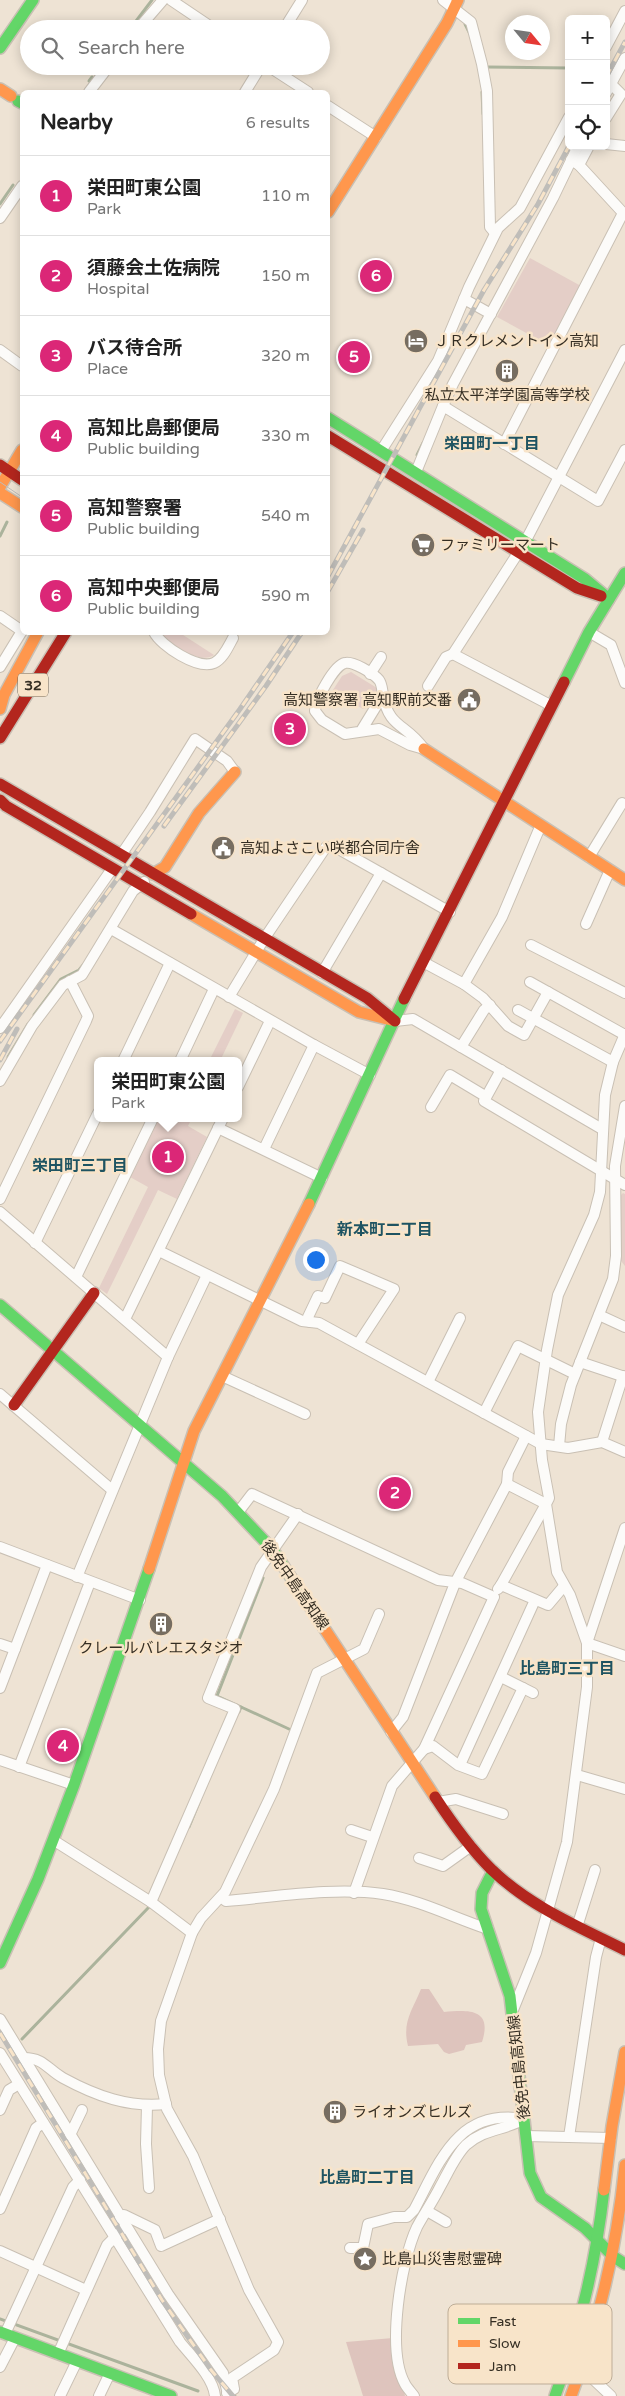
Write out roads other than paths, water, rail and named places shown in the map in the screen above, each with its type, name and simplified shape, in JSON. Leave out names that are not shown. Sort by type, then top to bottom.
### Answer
[{"type":"main road","points":[[0,48],[33,0]]},
{"type":"main road","points":[[330,209],[376,137],[456,4]]},
{"type":"main road","points":[[0,89],[17,100]]},
{"type":"main road","points":[[330,419],[525,542],[612,594]]},
{"type":"main road","points":[[330,437],[580,590],[612,594]]},
{"type":"main road","points":[[0,487],[5,468],[20,452]]},
{"type":"main road","points":[[5,468],[20,479]]},
{"type":"main road","points":[[0,493],[20,507]]},
{"type":"main road","points":[[0,1963],[74,1786],[140,1600],[166,1512],[194,1431],[322,1178],[423,962],[450,912],[590,632],[625,573]]},
{"type":"main road","name":"32","points":[[0,709],[28,635]]},
{"type":"main road","name":"32","points":[[0,738],[64,635]]},
{"type":"main road","points":[[424,749],[540,827],[625,880]]},
{"type":"main road","points":[[153,874],[165,867],[199,813],[236,772]]},
{"type":"main road","points":[[0,784],[367,998],[395,1021]]},
{"type":"main road","points":[[0,800],[6,806],[112,869],[257,951],[359,1012],[395,1021]]},
{"type":"main road","points":[[14,1406],[94,1293]]},
{"type":"main road","name":"後免中島高知線","points":[[0,1305],[183,1462],[238,1512],[273,1550],[411,1764],[471,1846],[493,1871],[548,1910],[577,1927],[625,1950]]},
{"type":"main road","name":"後免中島高知線","points":[[493,1871],[482,1895],[481,1909],[513,2010],[530,2173],[541,2197],[585,2228],[614,2257],[625,2264]]},
{"type":"main road","points":[[583,2304],[598,2240],[611,2138],[625,2052]]},
{"type":"main road","points":[[601,2304],[614,2257],[625,2165]]},
{"type":"main road","points":[[8,2330],[61,2345],[77,2361],[155,2392],[171,2396]]},
{"type":"main road","points":[[555,2396],[560,2384]]},
{"type":"main road","points":[[571,2396],[576,2384]]},
{"type":"street","points":[[146,20],[163,0]]},
{"type":"street","points":[[171,0],[201,20]]},
{"type":"street","points":[[290,20],[302,0]]},
{"type":"street","points":[[443,0],[456,4],[470,22],[482,64],[487,91],[490,227],[495,233]]},
{"type":"street","points":[[610,39],[625,11]]},
{"type":"street","points":[[610,87],[625,58]]},
{"type":"street","points":[[91,90],[102,75]]},
{"type":"street","points":[[246,90],[255,75]]},
{"type":"street","points":[[282,75],[305,90]]},
{"type":"street","points":[[610,89],[621,94],[610,112]]},
{"type":"street","points":[[330,107],[376,137]]},
{"type":"street","points":[[381,451],[430,375],[495,233],[501,224],[520,208],[565,124]]},
{"type":"street","points":[[610,144],[625,146]]},
{"type":"street","points":[[575,163],[577,150]]},
{"type":"street","points":[[416,472],[453,384],[554,198],[575,163],[586,150]]},
{"type":"street","points":[[504,444],[624,214],[575,163]]},
{"type":"street","points":[[0,218],[20,189]]},
{"type":"street","points":[[464,299],[491,314]]},
{"type":"street","points":[[0,350],[20,365]]},
{"type":"street","points":[[428,686],[446,657],[453,654],[525,542],[625,350]]},
{"type":"street","points":[[443,406],[598,501],[625,450]]},
{"type":"street","points":[[612,594],[625,596]]},
{"type":"street","points":[[0,616],[20,628]]},
{"type":"street","points":[[590,632],[611,645],[622,669],[625,683]]},
{"type":"street","points":[[0,667],[27,635]]},
{"type":"street","points":[[156,635],[164,644],[200,664],[210,664],[218,661],[235,635]]},
{"type":"street","points":[[453,654],[552,706]]},
{"type":"street","points":[[370,674],[381,657]]},
{"type":"street","points":[[342,664],[353,664],[381,683],[389,717],[416,738],[424,749],[410,745],[379,729],[345,734],[319,718],[315,706],[333,672],[342,664]]},
{"type":"street","points":[[361,731],[383,695]]},
{"type":"street","points":[[121,856],[195,739],[227,761],[236,772]]},
{"type":"street","points":[[589,857],[622,803]]},
{"type":"street","points":[[464,984],[502,917],[540,827]]},
{"type":"street","points":[[229,997],[264,939],[326,847],[335,847],[450,912]]},
{"type":"street","points":[[0,1028],[112,869]]},
{"type":"street","points":[[586,924],[610,870]]},
{"type":"street","points":[[0,1082],[32,1026],[63,985],[82,974],[133,891],[153,874]]},
{"type":"street","points":[[322,973],[381,874]]},
{"type":"street","points":[[112,928],[270,1021],[370,1075]]},
{"type":"street","points":[[531,945],[625,993]]},
{"type":"street","points":[[125,1057],[170,962]]},
{"type":"street","points":[[423,962],[464,984],[483,998],[508,1026],[524,1035],[548,992]]},
{"type":"street","points":[[0,1199],[88,1016],[70,981]]},
{"type":"street","points":[[354,1893],[372,1837],[392,1786],[424,1749],[494,1597],[549,1498],[538,1412],[546,1359],[558,1295],[594,1215],[600,1192],[605,1095],[613,1062],[625,1034],[530,982]]},
{"type":"street","points":[[182,1057],[214,989]]},
{"type":"street","points":[[461,1047],[484,1010],[490,1006]]},
{"type":"street","points":[[518,1010],[613,1062]]},
{"type":"street","points":[[395,1021],[413,1019],[602,1129]]},
{"type":"street","points":[[242,1079],[270,1021]]},
{"type":"street","points":[[264,1149],[314,1045]]},
{"type":"street","points":[[501,1070],[485,1096],[484,1101],[570,1150],[601,1172],[625,1185]]},
{"type":"street","points":[[431,1107],[450,1075],[485,1096]]},
{"type":"street","points":[[559,1446],[561,1424],[575,1374],[613,1279],[615,1265],[614,1178],[625,1106]]},
{"type":"street","points":[[35,1242],[94,1121]]},
{"type":"street","points":[[76,1277],[151,1122]]},
{"type":"street","points":[[125,1319],[221,1123],[264,1149],[322,1178]]},
{"type":"street","points":[[0,1212],[168,1357]]},
{"type":"street","points":[[159,1251],[302,1321],[319,1323],[541,1444],[568,1448],[602,1442],[625,1452]]},
{"type":"street","points":[[615,1265],[625,1271]]},
{"type":"street","points":[[310,1322],[308,1317],[318,1296],[325,1298],[340,1266],[394,1289],[358,1344]]},
{"type":"street","points":[[77,1576],[138,1424],[207,1275]]},
{"type":"street","points":[[599,1315],[625,1327]]},
{"type":"street","points":[[428,1382],[460,1318]]},
{"type":"street","points":[[484,1413],[518,1346],[575,1374]]},
{"type":"street","points":[[580,1362],[624,1376],[602,1442]]},
{"type":"street","points":[[222,1376],[305,1414]]},
{"type":"street","points":[[0,1394],[111,1489]]},
{"type":"street","points":[[391,1732],[403,1717],[455,1583],[507,1484],[508,1472],[526,1436]]},
{"type":"street","points":[[507,1484],[546,1504]]},
{"type":"street","points":[[238,1512],[252,1494],[438,1580],[462,1583],[494,1597]]},
{"type":"street","points":[[546,1504],[557,1572],[570,1595],[587,1643]]},
{"type":"street","points":[[151,1902],[235,1709],[208,1698],[261,1567],[298,1514]]},
{"type":"street","points":[[513,2010],[529,1976],[566,1842],[577,1774],[587,1687],[587,1643],[625,1528]]},
{"type":"street","points":[[0,1547],[140,1600]]},
{"type":"street","points":[[0,1688],[47,1565]]},
{"type":"street","points":[[19,1767],[90,1582]]},
{"type":"street","points":[[501,1585],[548,1605],[564,1586]]},
{"type":"street","points":[[460,1765],[535,1600]]},
{"type":"street","points":[[0,2019],[123,2222],[190,2328],[223,2373],[227,2394],[234,2389],[232,2378],[274,2350],[278,2342],[249,2290],[193,2156],[173,2122],[166,2104],[159,2075],[158,2049],[161,2021],[192,1933],[201,1918],[221,1897],[274,1789],[317,1674],[364,1649],[379,1614]]},
{"type":"street","points":[[587,1643],[625,1656]]},
{"type":"street","points":[[0,1644],[15,1649]]},
{"type":"street","points":[[501,1677],[533,1693]]},
{"type":"street","points":[[424,1749],[433,1746],[460,1765],[482,1774],[523,1688]]},
{"type":"street","points":[[0,1760],[74,1786]]},
{"type":"street","points":[[577,1774],[625,1789]]},
{"type":"street","points":[[438,1802],[456,1799],[502,1814]]},
{"type":"street","points":[[351,1830],[372,1837]]},
{"type":"street","points":[[53,1840],[151,1902],[192,1933]]},
{"type":"street","points":[[419,1858],[443,1866],[471,1846]]},
{"type":"street","points":[[577,1927],[595,1870]]},
{"type":"street","points":[[221,1897],[226,1901],[354,1893],[382,1894],[422,1904],[488,1929]]},
{"type":"street","points":[[569,2137],[596,1957],[601,1938]]},
{"type":"street","points":[[0,2052],[180,2342],[208,2378],[216,2396]]},
{"type":"street","points":[[24,2058],[35,2058],[62,2077],[107,2099],[147,2106],[166,2104]]},
{"type":"street","points":[[0,2110],[9,2090],[19,2084]]},
{"type":"street","points":[[147,2106],[146,2144],[150,2188]]},
{"type":"street","points":[[70,2135],[82,2110]]},
{"type":"street","points":[[350,2248],[363,2248],[368,2224],[394,2217],[407,2217],[414,2210],[448,2147],[462,2132],[484,2120],[509,2116],[524,2118]]},
{"type":"street","points":[[414,2396],[405,2384],[397,2353],[398,2295],[410,2246],[427,2211],[465,2146],[488,2130],[512,2126],[524,2118]]},
{"type":"street","points":[[0,2209],[36,2128],[43,2123]]},
{"type":"street","points":[[526,2136],[611,2138]]},
{"type":"street","points":[[0,2367],[8,2330],[73,2187],[80,2180]]},
{"type":"street","points":[[427,2211],[446,2222]]},
{"type":"street","points":[[61,2345],[107,2245],[123,2222],[124,2215],[155,2230],[161,2246],[220,2219]]},
{"type":"street","points":[[0,2251],[86,2290]]},
{"type":"street","points":[[60,2396],[77,2361]]},
{"type":"street","points":[[99,2396],[110,2373]]},
{"type":"street","points":[[598,2384],[611,2396]]},
{"type":"waterway","points":[[137,20],[152,0]]},
{"type":"waterway","points":[[465,24],[469,32]]},
{"type":"waterway","points":[[487,67],[565,68]]},
{"type":"waterway","points":[[89,81],[92,77]]},
{"type":"waterway","points":[[482,92],[483,114]]},
{"type":"waterway","points":[[0,204],[13,185]]},
{"type":"waterway","points":[[417,455],[423,443]]},
{"type":"waterway","points":[[0,536],[7,522]]},
{"type":"waterway","points":[[34,1015],[61,979],[79,970],[83,965]]},
{"type":"waterway","points":[[8,1057],[28,1024]]},
{"type":"waterway","points":[[239,1712],[241,1707],[217,1696],[263,1578]]},
{"type":"waterway","points":[[241,1707],[289,1729]]},
{"type":"waterway","points":[[189,1827],[200,1800]]},
{"type":"waterway","points":[[22,2039],[149,1907]]},
{"type":"waterway","points":[[0,2319],[198,2391]]},
{"type":"tram line","points":[[0,482],[20,496]]},
{"type":"railway","points":[[610,70],[625,42]]},
{"type":"railway","points":[[330,572],[484,290],[538,204],[567,150]]},
{"type":"railway","points":[[330,588],[363,530]]},
{"type":"railway","points":[[0,1041],[240,709],[291,635]]},
{"type":"railway","points":[[164,826],[266,686],[300,635]]},
{"type":"railway","points":[[0,1060],[17,1029]]},
{"type":"railway","points":[[0,2033],[162,2300],[211,2370],[233,2396]]},
{"type":"place","name":"高知中央郵便局","points":[[376,276]]},
{"type":"place","name":"ＪＲクレメントイン高知","points":[[416,341]]},
{"type":"place","name":"高知警察署","points":[[354,357]]},
{"type":"place","name":"私立太平洋学園高等学校","points":[[507,371]]},
{"type":"place","name":"ファミリーマート","points":[[423,545]]},
{"type":"place","name":"高知警察署 高知駅前交番","points":[[469,700]]},
{"type":"place","name":"バス待合所","points":[[290,729]]},
{"type":"place","name":"高知よさこい咲都合同庁舎","points":[[223,848]]},
{"type":"place","name":"栄田町東公園","points":[[168,1157]]},
{"type":"place","name":"須藤会土佐病院","points":[[395,1493]]},
{"type":"place","name":"クレールバレエスタジオ","points":[[161,1624]]},
{"type":"place","name":"高知比島郵便局","points":[[63,1746]]},
{"type":"place","name":"ライオンズヒルズ","points":[[335,2112]]},
{"type":"place","name":"比島山災害慰霊碑","points":[[365,2259]]},
{"type":"district","name":"栄田町一丁目","points":[[492,443]]},
{"type":"district","name":"栄田町三丁目","points":[[80,1165]]},
{"type":"district","name":"新本町二丁目","points":[[385,1229]]},
{"type":"district","name":"比島町三丁目","points":[[567,1668]]},
{"type":"district","name":"比島町二丁目","points":[[367,2177]]}]
